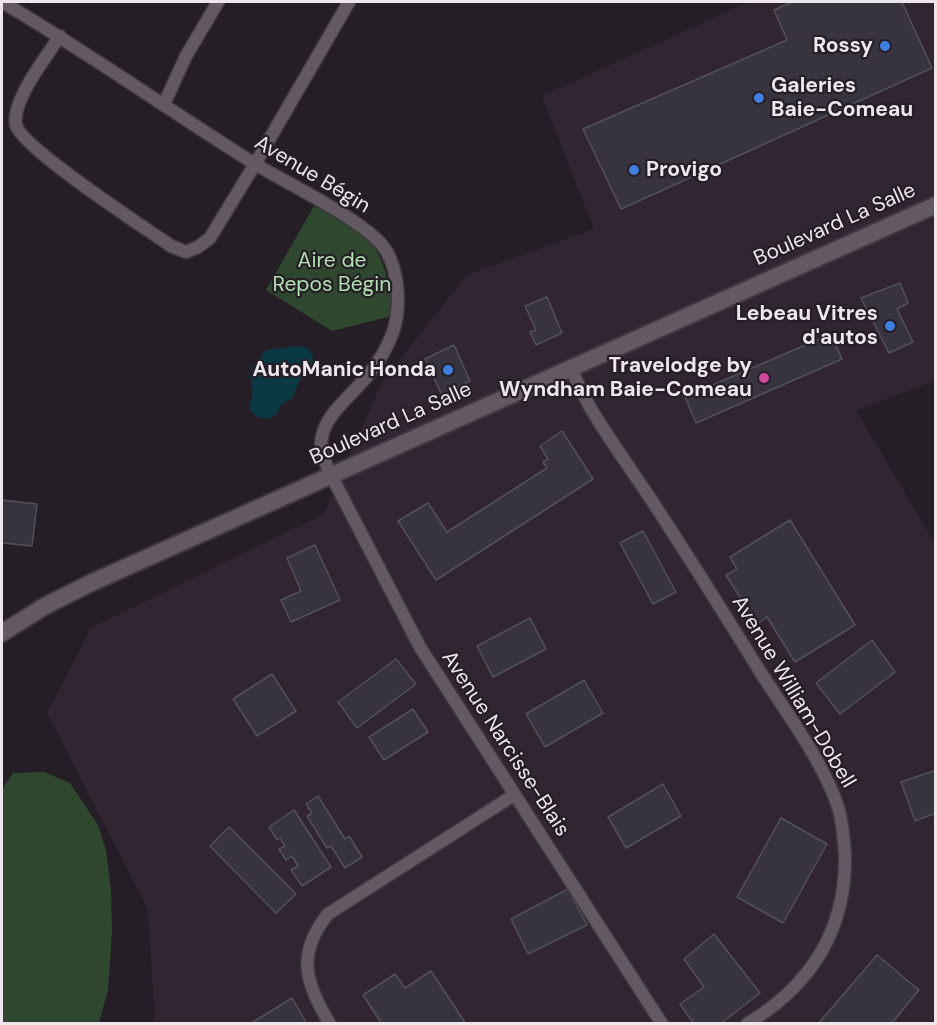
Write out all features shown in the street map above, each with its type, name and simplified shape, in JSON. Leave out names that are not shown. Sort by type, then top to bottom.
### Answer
[{"type":"street","name":"Avenue Bégin","points":[[2,2],[60,36],[255,165],[349,219],[375,237],[386,251],[398,297],[397,314],[390,340],[369,375],[328,421],[321,443],[322,454],[331,475]]},
{"type":"street","points":[[164,104],[186,56],[218,2]]},
{"type":"street","points":[[60,36],[18,104],[16,125],[44,157],[171,246],[186,252],[198,248],[210,238],[349,2]]},
{"type":"street","name":"Boulevard La Salle","points":[[2,633],[45,606],[93,582],[936,205]]},
{"type":"street","name":"Avenue William-Dobell","points":[[570,369],[594,415],[654,504],[800,733],[830,787],[838,808],[844,836],[844,891],[829,940],[798,984],[771,1008],[747,1023]]},
{"type":"street","name":"Avenue Narcisse-Blais","points":[[331,475],[420,647],[662,1023]]},
{"type":"street","points":[[330,1023],[316,998],[306,971],[307,953],[312,938],[328,914],[514,795]]},
{"type":"shaded area","points":[[749,2],[935,2],[935,381],[856,410],[935,544],[935,1023],[155,1023],[148,909],[47,713],[91,628],[324,514],[382,382],[467,275],[594,229],[542,96]]},
{"type":"green space","name":"Aire de Repos Bégin","points":[[314,206],[352,227],[371,243],[385,272],[392,316],[332,331],[266,290]]},
{"type":"green space","points":[[44,772],[70,783],[98,825],[106,850],[111,891],[112,932],[108,990],[99,1023],[2,1023],[2,789],[13,773]]},
{"type":"water","points":[[299,346],[309,349],[313,356],[312,366],[301,376],[293,397],[282,404],[276,414],[268,419],[257,417],[249,409],[253,391],[250,377],[253,365],[266,350]]},
{"type":"building","name":"Galeries Baie-Comeau","points":[[792,2],[902,2],[932,68],[621,209],[583,129],[787,40],[774,10]]},
{"type":"building","name":"Lebeau Vitres d'autos","points":[[900,283],[908,303],[897,309],[913,342],[889,353],[861,298]]},
{"type":"building","points":[[547,297],[562,333],[536,345],[530,332],[536,330],[525,306]]},
{"type":"building","name":"Travelodge by Wyndham Baie-Comeau","points":[[831,334],[842,359],[696,423],[685,397]]},
{"type":"building","name":"AutoManic Honda","points":[[454,345],[470,381],[442,395],[425,359]]},
{"type":"building","points":[[562,431],[593,479],[436,580],[398,521],[428,503],[447,532],[547,468],[543,462],[548,459],[540,446]]},
{"type":"building","points":[[2,500],[37,504],[32,546],[2,543]]},
{"type":"building","points":[[790,520],[855,625],[795,662],[767,617],[757,624],[726,575],[737,569],[730,557]]},
{"type":"building","points":[[643,531],[676,592],[653,604],[620,543]]},
{"type":"building","points":[[315,545],[340,600],[291,622],[281,600],[301,591],[287,558]]},
{"type":"building","points":[[530,618],[546,649],[493,677],[477,646]]},
{"type":"building","points":[[872,640],[895,672],[840,714],[816,683]]},
{"type":"building","points":[[396,659],[416,684],[357,728],[338,702]]},
{"type":"building","points":[[272,674],[296,711],[257,736],[233,699]]},
{"type":"building","points":[[584,680],[603,713],[545,747],[526,714]]},
{"type":"building","points":[[413,709],[428,732],[384,760],[369,737]]},
{"type":"building","points":[[936,770],[936,813],[915,821],[901,782]]},
{"type":"building","points":[[663,784],[681,816],[626,848],[608,817]]},
{"type":"building","points":[[318,796],[345,839],[349,836],[362,857],[345,868],[331,846],[327,848],[307,816],[312,813],[306,804]]},
{"type":"building","points":[[294,810],[331,867],[302,886],[291,870],[298,866],[292,856],[286,860],[279,849],[285,846],[280,838],[277,840],[269,827]]},
{"type":"building","points":[[781,818],[827,844],[783,923],[737,897]]},
{"type":"building","points":[[229,827],[296,894],[276,913],[210,846]]},
{"type":"building","points":[[568,889],[587,925],[528,954],[511,919]]},
{"type":"building","points":[[714,934],[760,993],[720,1024],[694,1024],[680,1004],[704,987],[684,959]]},
{"type":"building","points":[[877,955],[919,990],[891,1024],[818,1024]]},
{"type":"building","points":[[431,971],[466,1024],[382,1024],[363,995],[395,974],[405,988]]},
{"type":"building","points":[[292,998],[307,1024],[250,1024]]},
{"type":"place","name":"Rossy","points":[[885,46]]},
{"type":"place","name":"Galeries Baie-Comeau","points":[[759,98]]},
{"type":"place","name":"Provigo","points":[[634,170]]},
{"type":"place","name":"Lebeau Vitres d'autos","points":[[890,326]]},
{"type":"place","name":"AutoManic Honda","points":[[448,370]]},
{"type":"place","name":"Travelodge by Wyndham Baie-Comeau","points":[[764,378]]}]
